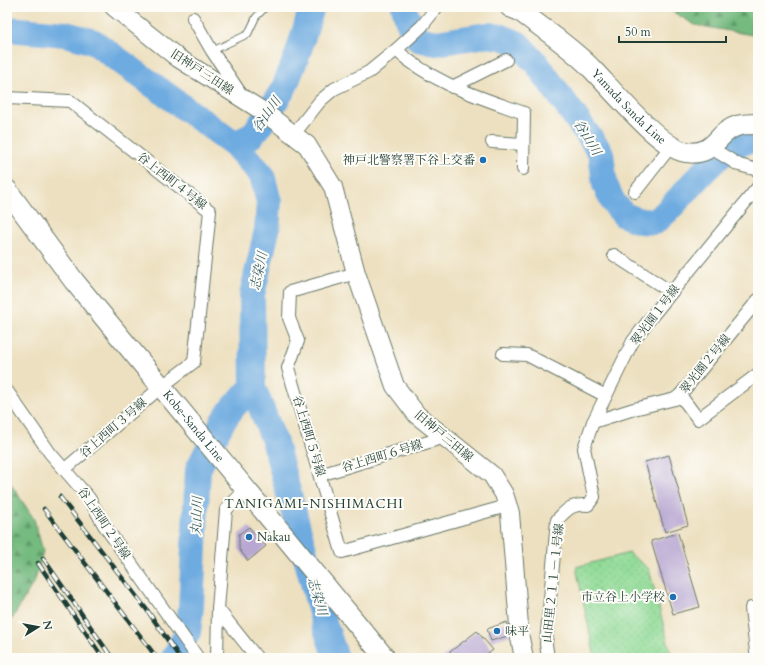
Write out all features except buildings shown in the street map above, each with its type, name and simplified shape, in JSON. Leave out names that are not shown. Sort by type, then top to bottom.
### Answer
[{"type":"main road","name":"Yamada Sanda Line","points":[[510,7],[520,11],[590,67],[615,95],[666,144],[684,152],[714,150],[736,126],[758,124]]},
{"type":"main road","name":"Kobe-Sanda Line","points":[[7,190],[74,281],[385,658]]},
{"type":"street","name":"旧神戸三田線","points":[[114,7],[178,58],[264,112],[294,133],[307,145],[333,187],[356,273],[395,386],[417,415],[492,475],[504,494],[510,513],[520,638],[524,658]]},
{"type":"street","points":[[294,133],[320,101],[334,89],[369,72],[422,26],[437,7]]},
{"type":"street","points":[[193,18],[212,51],[245,100]]},
{"type":"street","points":[[396,50],[410,62],[452,87],[524,113],[523,169]]},
{"type":"street","points":[[452,87],[506,60]]},
{"type":"street","name":"谷上西町４号線","points":[[7,98],[70,101],[210,211],[194,362],[161,387]]},
{"type":"street","points":[[492,142],[523,144]]},
{"type":"street","points":[[636,192],[672,146]]},
{"type":"street","points":[[714,150],[739,165],[758,170]]},
{"type":"street","name":"翠光園１号線","points":[[588,505],[594,497],[584,448],[593,422],[633,341],[671,292],[758,187]]},
{"type":"street","points":[[614,255],[671,292]]},
{"type":"street","name":"谷上西町５号線","points":[[356,273],[290,292],[289,318],[298,341],[288,368],[342,552],[507,506]]},
{"type":"street","name":"翠光園２号線","points":[[593,422],[634,409],[676,399],[758,300]]},
{"type":"street","points":[[503,354],[527,355],[606,396]]},
{"type":"street","points":[[680,395],[698,419],[758,374]]},
{"type":"street","name":"谷上西町３号線","points":[[66,470],[161,387]]},
{"type":"street","name":"谷上西町２号線","points":[[7,391],[50,453],[89,498],[104,526],[198,658]]},
{"type":"street","name":"谷上西町６号線","points":[[320,476],[444,437]]},
{"type":"street","points":[[217,658],[218,610],[226,510],[245,490]]},
{"type":"street","name":"山田里２１１－１号線","points":[[548,658],[546,644],[557,520],[565,511],[575,504],[588,505]]},
{"type":"street","points":[[750,608],[756,652],[758,655]]},
{"type":"street","points":[[218,610],[257,658]]},
{"type":"lane","points":[[212,51],[248,34],[256,17],[266,7]]},
{"type":"green space","points":[[665,7],[758,7],[758,36],[695,25]]},
{"type":"green space","points":[[7,478],[34,519],[43,551],[35,580],[12,619],[7,624]]},
{"type":"green space","points":[[629,553],[649,569],[672,658],[595,658],[576,567]]},
{"type":"waterway","name":"谷山川","points":[[234,144],[251,136],[259,127],[284,88],[298,53],[312,7]]},
{"type":"waterway","name":"谷山川","points":[[404,7],[408,21],[418,39],[436,43],[487,35],[502,37],[517,43],[537,64],[601,153],[605,185],[613,202],[624,215],[640,221],[655,222],[667,212],[715,160],[743,142],[758,139]]},
{"type":"waterway","name":"志染川","points":[[7,29],[66,34],[94,42],[234,144],[262,175],[269,202],[267,230],[252,295],[253,387],[275,443],[323,620],[336,658]]},
{"type":"waterway","name":"丸山川","points":[[174,658],[188,632],[191,607],[198,469],[223,421],[234,406],[253,387]]},
{"type":"railway","points":[[60,497],[147,610],[180,658]]},
{"type":"railway","points":[[44,509],[157,658]]},
{"type":"railway","points":[[43,558],[112,658]]},
{"type":"railway","points":[[38,563],[103,658]]},
{"type":"place","name":"神戸北警察署下谷上交番","points":[[483,160]]},
{"type":"place","name":"Nakau","points":[[249,537]]},
{"type":"place","name":"市立谷上小学校","points":[[673,597]]},
{"type":"place","name":"味平","points":[[497,631]]},
{"type":"district","name":"TANIGAMI-NISHIMACHI","points":[[314,503]]}]
